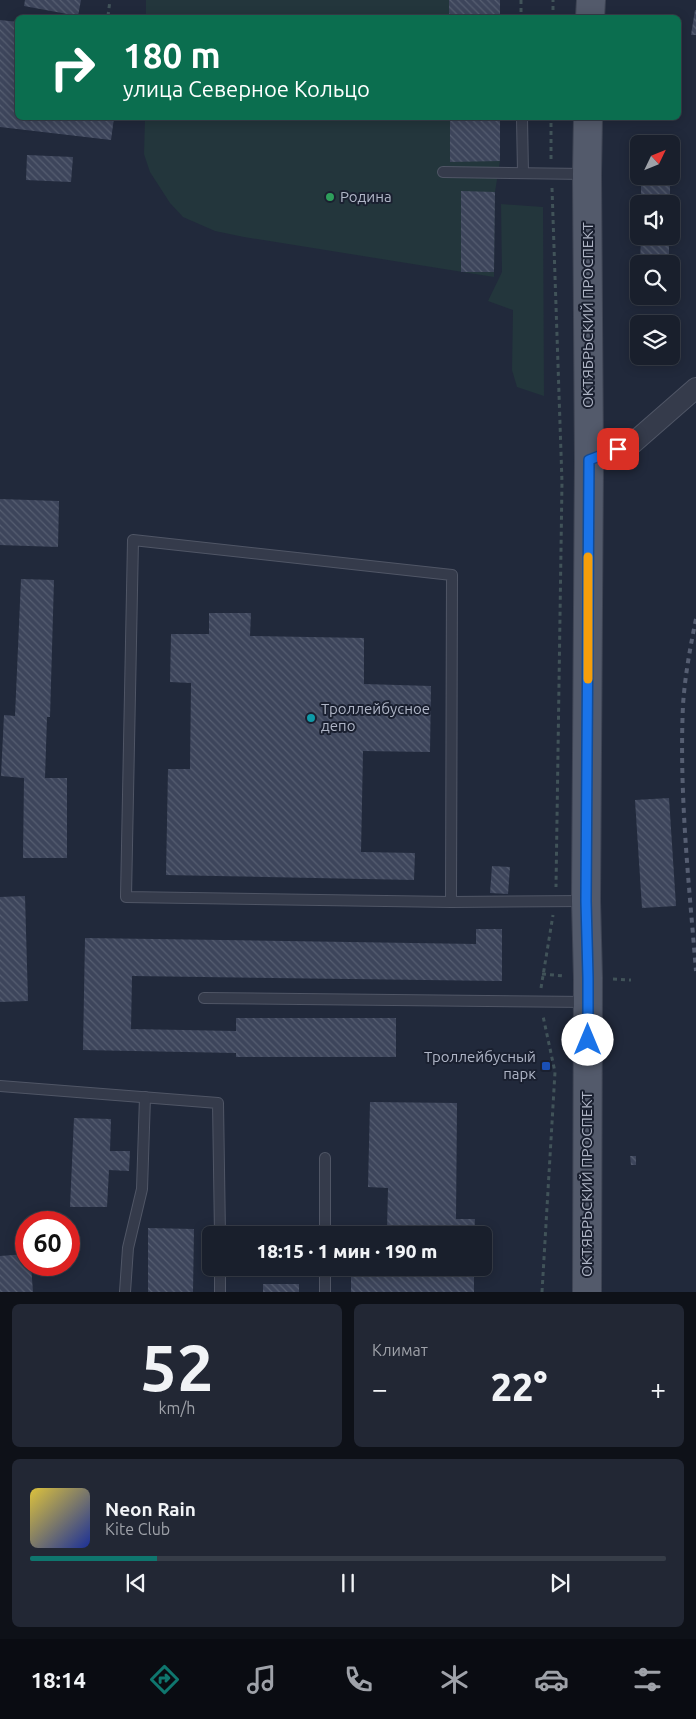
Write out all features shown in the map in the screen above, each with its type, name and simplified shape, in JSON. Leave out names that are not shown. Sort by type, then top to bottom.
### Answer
[{"type":"main road","points":[[590,15],[591,0]]},
{"type":"main road","name":"ОКТЯБРЬСКИЙ ПРОСПЕКТ","points":[[587,1292],[588,120]]},
{"type":"street","points":[[589,460],[633,443],[696,388]]},
{"type":"lane","points":[[522,120],[523,173]]},
{"type":"lane","points":[[442,172],[587,174]]},
{"type":"lane","points":[[451,902],[452,575],[133,540],[126,897],[451,902],[586,901]]},
{"type":"lane","points":[[204,998],[588,1002]]},
{"type":"lane","points":[[0,1086],[218,1103],[220,1226]]},
{"type":"lane","points":[[125,1292],[128,1248],[142,1189],[145,1097]]},
{"type":"lane","points":[[325,1158],[325,1226]]},
{"type":"lane","points":[[220,1276],[220,1292]]},
{"type":"lane","points":[[325,1276],[325,1292]]},
{"type":"path","points":[[108,15],[110,0]]},
{"type":"path","points":[[521,0],[521,15]]},
{"type":"path","points":[[552,15],[553,0]]},
{"type":"path","points":[[542,1292],[554,1072],[540,1000],[542,974],[556,902],[562,482],[551,173],[552,120]]},
{"type":"shaded area","points":[[146,0],[500,0],[500,15],[146,15]]},
{"type":"shaded area","name":"Родина","points":[[145,120],[500,120],[500,161],[495,192],[494,277],[215,231],[183,217],[170,203],[150,172],[144,154]]},
{"type":"shaded area","points":[[501,204],[543,207],[544,396],[517,387],[512,370],[513,310],[488,301],[502,272]]},
{"type":"building","points":[[25,0],[81,0],[78,15],[24,6]]},
{"type":"building","points":[[449,0],[500,0],[500,15],[449,15]]},
{"type":"building","points":[[695,10],[696,35],[691,35]]},
{"type":"building","points":[[0,20],[15,22],[15,120],[114,120],[111,140],[0,127]]},
{"type":"building","points":[[450,120],[500,120],[500,161],[450,162]]},
{"type":"building","points":[[27,155],[73,157],[71,182],[26,180]]},
{"type":"building","points":[[641,185],[670,185],[670,195],[641,195]]},
{"type":"building","points":[[461,191],[495,192],[494,272],[461,272]]},
{"type":"building","points":[[641,245],[669,245],[669,255],[640,255]]},
{"type":"building","points":[[0,499],[59,501],[58,547],[0,545]]},
{"type":"building","points":[[21,579],[54,580],[50,717],[47,717],[45,778],[67,778],[67,858],[23,858],[24,778],[1,776],[4,715],[15,716]]},
{"type":"building","name":"Троллейбусное депо","points":[[209,613],[251,613],[250,636],[364,638],[364,684],[431,686],[430,752],[363,751],[361,852],[415,853],[414,880],[166,875],[168,769],[190,769],[191,683],[170,682],[171,634],[209,634]]},
{"type":"building","points":[[669,798],[676,906],[642,908],[635,800]]},
{"type":"building","points":[[492,866],[510,867],[508,894],[490,893]]},
{"type":"building","points":[[25,896],[28,1001],[0,1002],[0,897]]},
{"type":"building","points":[[476,929],[502,929],[502,981],[132,976],[131,1029],[236,1031],[236,1018],[396,1018],[396,1057],[236,1057],[236,1053],[83,1050],[85,938],[476,944]]},
{"type":"building","points":[[550,1060],[550,1070],[545,1070],[544,1061]]},
{"type":"building","points":[[370,1102],[457,1103],[456,1219],[475,1219],[475,1226],[387,1226],[388,1188],[368,1187]]},
{"type":"building","points":[[74,1118],[111,1119],[110,1151],[130,1151],[129,1171],[109,1170],[107,1207],[70,1207]]},
{"type":"building","points":[[630,1156],[636,1156],[636,1165],[631,1165]]},
{"type":"building","points":[[148,1228],[194,1229],[193,1292],[148,1292]]},
{"type":"building","points":[[15,1255],[15,1276],[32,1276],[33,1292],[0,1292],[0,1256]]},
{"type":"building","points":[[351,1276],[474,1276],[474,1292],[351,1292]]},
{"type":"building","points":[[263,1284],[299,1284],[299,1292],[263,1292]]},
{"type":"railway","points":[[696,619],[685,683],[682,738],[685,838],[696,971]]},
{"type":"slow traffic","points":[[588,557],[588,679]]},
{"type":"place","name":"Родина","points":[[330,197]]},
{"type":"place","name":"Троллейбусное депо","points":[[311,718]]},
{"type":"place","name":"Троллейбусный парк","points":[[546,1066]]},
{"type":"route","points":[[588,1040],[586,901],[589,460],[618,449]]}]
